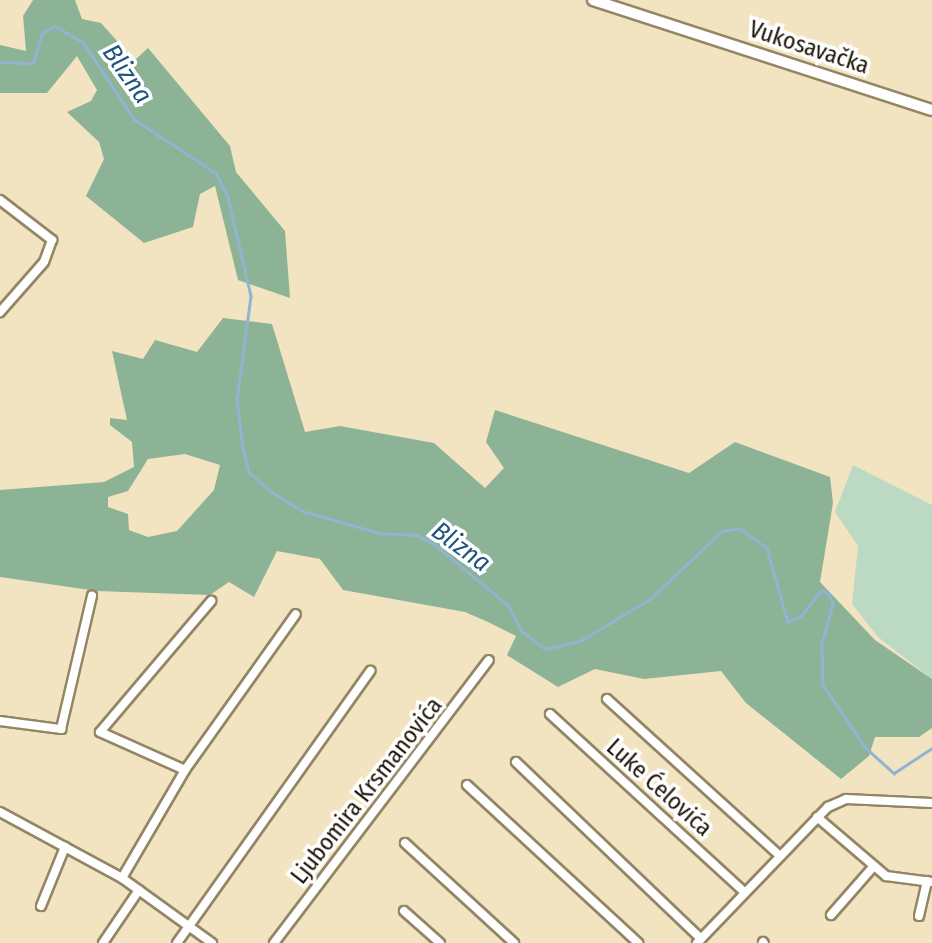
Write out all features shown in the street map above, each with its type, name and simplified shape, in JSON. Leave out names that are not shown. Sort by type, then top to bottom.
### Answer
[{"type":"street","name":"Vukosavačka","points":[[593,0],[932,110]]},
{"type":"street","points":[[0,200],[52,240],[44,262],[0,312]]},
{"type":"street","points":[[0,720],[61,729],[93,596]]},
{"type":"street","points":[[185,770],[100,732],[211,601]]},
{"type":"street","points":[[122,878],[185,770],[296,614]]},
{"type":"street","name":"Ljubomira Krsmanovića","points":[[274,943],[489,660]]},
{"type":"street","points":[[177,943],[370,671]]},
{"type":"street","name":"Luke Ćelovića","points":[[607,699],[779,855]]},
{"type":"street","name":"Luke Ćelovića","points":[[550,714],[742,890]]},
{"type":"street","points":[[516,762],[699,941],[742,890],[817,817],[846,799],[932,803]]},
{"type":"street","points":[[467,785],[638,943]]},
{"type":"street","points":[[0,811],[122,878],[212,943]]},
{"type":"street","points":[[817,817],[886,876],[929,881],[919,916]]},
{"type":"street","points":[[405,843],[513,943]]},
{"type":"street","points":[[41,906],[65,847]]},
{"type":"street","points":[[831,915],[873,867]]},
{"type":"street","points":[[103,943],[139,890]]},
{"type":"street","points":[[404,911],[440,943]]},
{"type":"green space","points":[[33,0],[75,0],[82,19],[101,23],[117,41],[119,58],[135,60],[148,48],[230,146],[236,172],[285,231],[290,298],[238,280],[215,186],[200,194],[193,227],[144,243],[86,196],[104,159],[99,142],[67,112],[91,101],[97,90],[77,56],[47,93],[0,93],[0,45],[26,51],[23,16]]},
{"type":"green space","points":[[223,318],[272,324],[305,432],[340,426],[434,443],[485,488],[504,468],[486,442],[495,410],[689,473],[735,442],[830,477],[833,503],[820,582],[875,640],[932,679],[932,728],[919,737],[875,737],[869,756],[841,779],[746,703],[721,671],[644,679],[595,669],[558,687],[507,655],[516,636],[488,622],[465,612],[343,590],[320,559],[277,551],[254,597],[229,582],[210,595],[97,591],[0,577],[0,490],[104,482],[134,467],[132,442],[110,425],[110,418],[127,420],[112,351],[143,359],[155,340],[197,352]],"holes":[[[185,454],[220,465],[214,490],[177,531],[148,537],[129,530],[128,514],[108,507],[108,497],[128,491],[148,459]]]},
{"type":"green space","points":[[853,465],[932,505],[932,679],[878,637],[852,604],[858,546],[835,512]]},
{"type":"waterway","name":"Blizna","points":[[0,62],[33,63],[42,33],[55,26],[84,43],[134,119],[216,173],[228,197],[251,296],[237,401],[243,448],[249,472],[269,490],[302,511],[379,533],[417,535],[434,544],[508,605],[522,631],[545,649],[580,641],[650,599],[722,531],[740,528],[767,548],[788,622],[801,616],[821,590],[829,594],[833,604],[822,644],[823,685],[866,748],[894,773],[932,748]]}]
